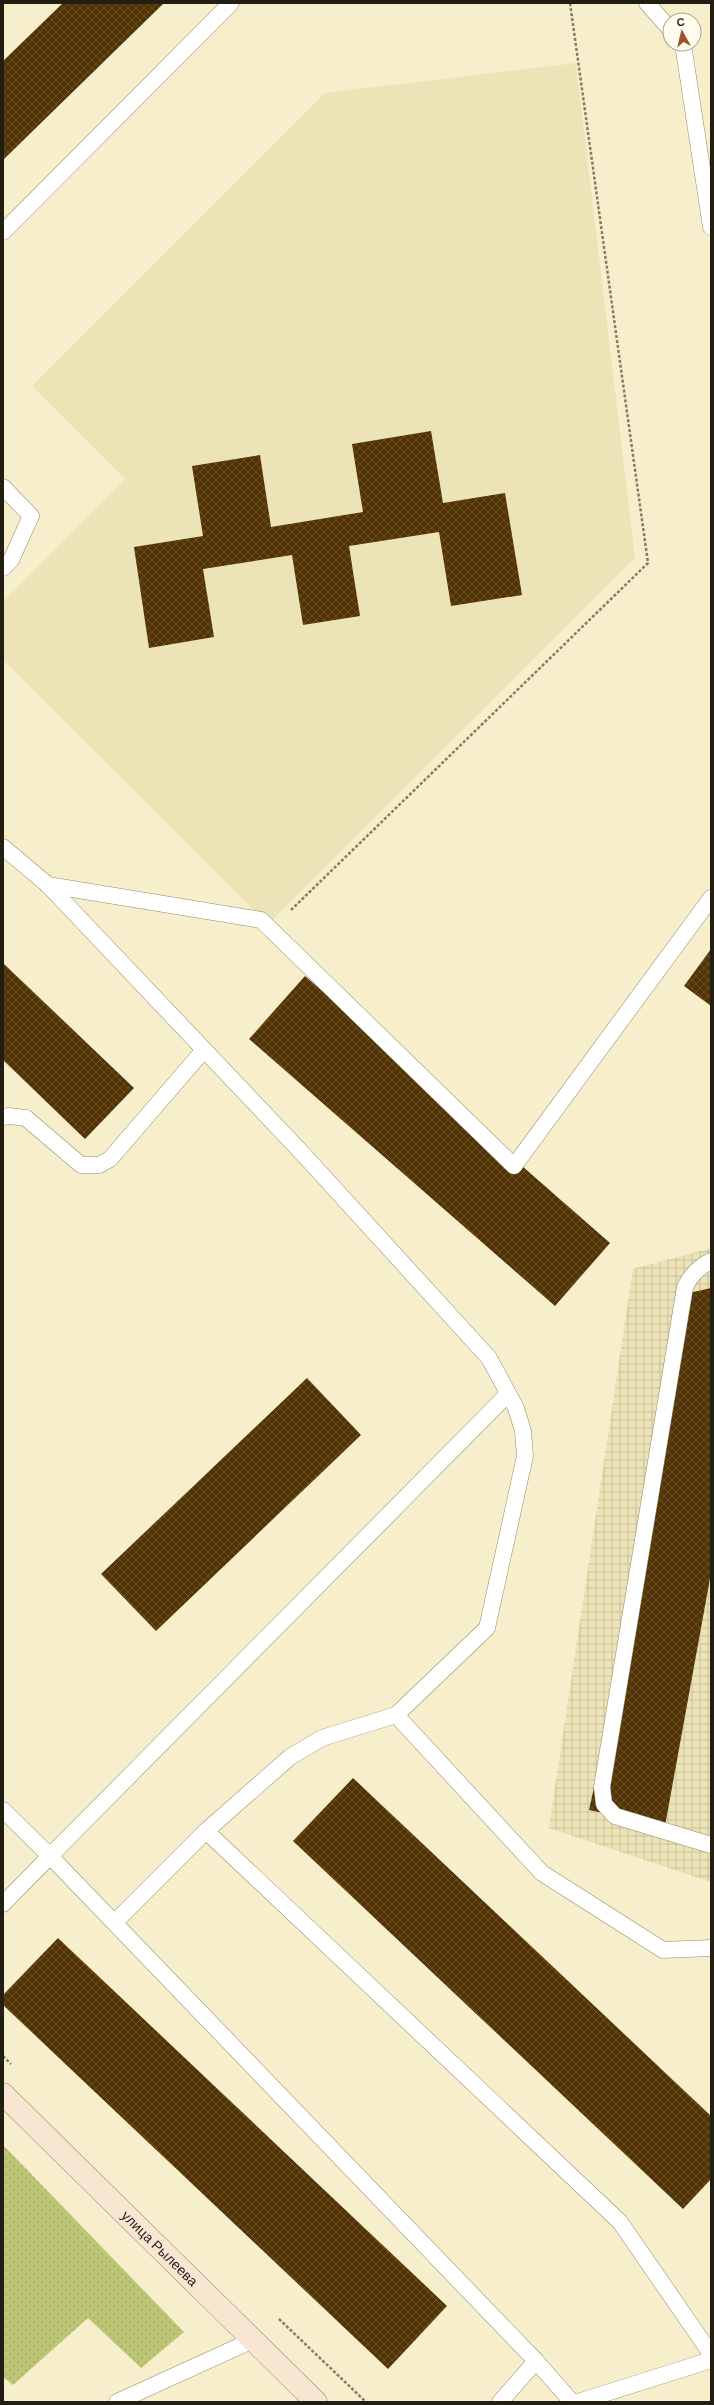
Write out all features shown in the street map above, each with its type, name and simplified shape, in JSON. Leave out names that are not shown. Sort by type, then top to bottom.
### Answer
[{"type":"street","name":"улица Рылеева","points":[[3,2094],[316,2402]]},
{"type":"lane","points":[[3,232],[231,3]]},
{"type":"lane","points":[[647,3],[662,20]]},
{"type":"lane","points":[[684,52],[711,227]]},
{"type":"lane","points":[[3,487],[31,516],[11,560],[3,568]]},
{"type":"lane","points":[[3,847],[48,885],[203,1051],[303,1154],[489,1358],[516,1408],[523,1431],[525,1456],[487,1628],[396,1715],[322,1738],[290,1757],[206,1831],[115,1922]]},
{"type":"lane","points":[[48,885],[261,920],[514,1166],[711,898]]},
{"type":"lane","points":[[3,1117],[9,1116],[26,1118],[80,1165],[99,1165],[110,1159],[203,1051]]},
{"type":"lane","points":[[711,1261],[700,1267],[691,1276],[685,1287],[602,1787],[604,1804],[615,1816],[711,1845]]},
{"type":"lane","points":[[3,1904],[508,1394]]},
{"type":"lane","points":[[396,1715],[542,1873],[663,1950],[711,1948]]},
{"type":"lane","points":[[3,1810],[115,1922],[536,2361],[572,2402]]},
{"type":"lane","points":[[206,1831],[620,2222],[711,2354]]},
{"type":"lane","points":[[116,2402],[253,2340]]},
{"type":"lane","points":[[578,2402],[711,2360]]},
{"type":"lane","points":[[500,2402],[536,2361]]},
{"type":"path","points":[[271,930],[648,563],[570,3]]},
{"type":"shaded area","points":[[576,63],[635,558],[268,924],[3,660],[3,602],[125,479],[32,386],[325,93]]},
{"type":"shaded area","points":[[711,1248],[711,1882],[549,1828],[633,1269]]},
{"type":"green space","points":[[3,2145],[184,2332],[141,2368],[88,2318],[13,2385],[3,2377]]},
{"type":"building","points":[[63,3],[164,3],[3,160],[3,61]]},
{"type":"building","points":[[431,431],[443,503],[505,493],[522,595],[451,606],[439,532],[349,546],[360,616],[303,625],[292,555],[203,569],[214,637],[149,648],[134,547],[203,536],[192,466],[260,455],[271,527],[363,512],[352,444]]},
{"type":"building","points":[[711,949],[711,1006],[684,986]]},
{"type":"building","points":[[3,963],[134,1088],[85,1139],[3,1060]]},
{"type":"building","points":[[305,976],[610,1243],[555,1306],[249,1039]]},
{"type":"building","points":[[711,1288],[711,1573],[665,1826],[589,1810],[654,1519],[685,1294]]},
{"type":"building","points":[[307,1378],[361,1435],[156,1631],[101,1574]]},
{"type":"building","points":[[353,1778],[711,2116],[711,2179],[683,2209],[293,1841]]},
{"type":"building","points":[[58,1938],[447,2306],[388,2369],[3,2005],[3,1995]]}]
